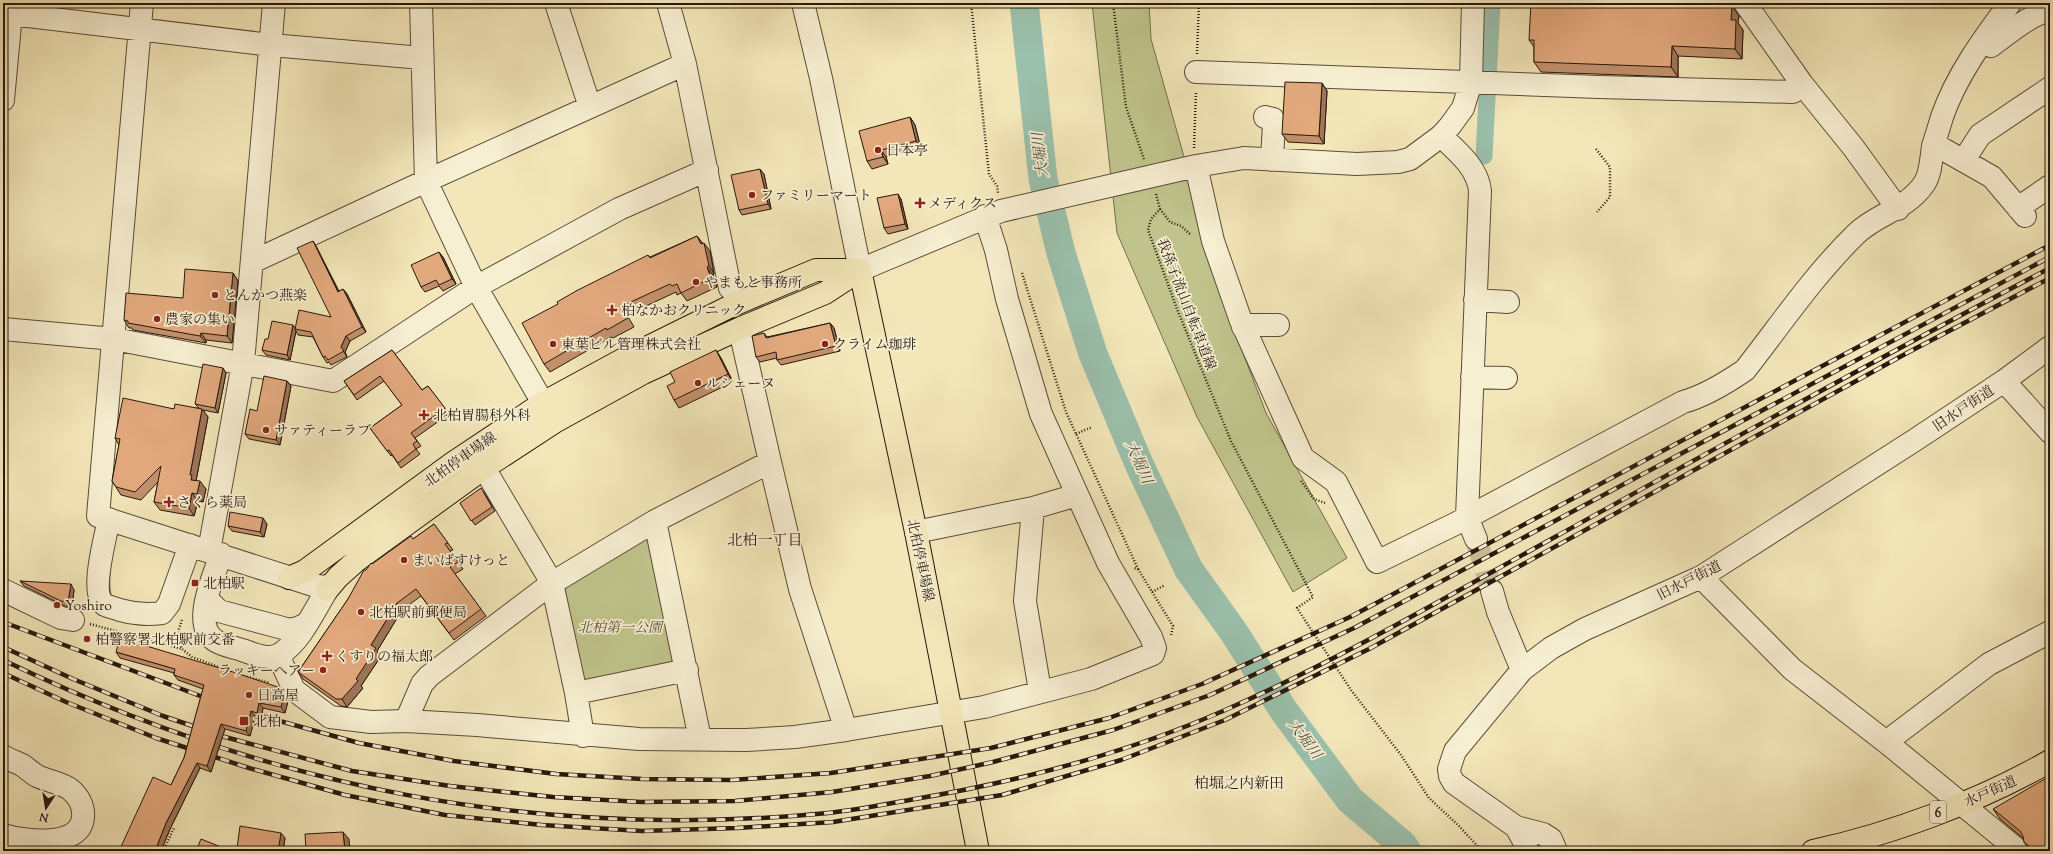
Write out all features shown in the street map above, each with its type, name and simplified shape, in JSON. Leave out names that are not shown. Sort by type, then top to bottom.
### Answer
[{"type":"main road","name":"北柏停車場線","points":[[289,578],[305,572],[453,463],[543,403],[624,359],[733,304],[809,272],[816,270],[860,270]]},
{"type":"main road","name":"北柏停車場線","points":[[329,588],[357,560],[484,468],[556,421],[643,373],[741,328],[825,293],[860,270]]},
{"type":"main road","name":"北柏停車場線","points":[[860,270],[916,532],[978,851]]},
{"type":"main road","name":"水戸街道","points":[[1813,851],[1884,832],[1962,804],[2000,787],[2050,761]]},
{"type":"street","points":[[142,3],[98,516],[207,550],[289,578],[319,587],[329,588],[289,647],[278,655],[264,657],[216,641],[208,634],[204,626],[207,599],[207,550],[243,363],[274,3]]},
{"type":"street","points":[[421,3],[426,181],[476,286],[543,403],[556,421]]},
{"type":"street","points":[[556,3],[590,107]]},
{"type":"street","points":[[668,3],[685,64],[730,288]]},
{"type":"street","points":[[803,3],[821,78],[860,270],[993,214],[1126,181],[1196,166],[1244,158],[1357,164],[1398,162],[1416,155],[1441,136],[1462,108],[1470,82],[1473,3]]},
{"type":"street","points":[[1745,3],[1802,84],[1853,147],[1898,209]]},
{"type":"street","points":[[1196,166],[1213,241],[1244,327],[1303,458],[1336,482],[1377,562],[1467,517],[1683,402],[1692,400],[1731,380],[1745,370],[1825,266],[1852,238],[1868,224],[1898,209],[1924,185],[1929,174],[1934,144],[1953,92],[1983,41],[2010,3]]},
{"type":"street","points":[[3,100],[8,10],[139,30],[271,45],[422,58]]},
{"type":"street","points":[[1983,41],[1991,46],[2041,12],[2050,10]]},
{"type":"street","points":[[252,262],[426,181],[685,64]]},
{"type":"street","points":[[1196,72],[1470,82],[1522,90],[1598,94],[1793,92],[1802,84]]},
{"type":"street","points":[[1964,160],[1980,135],[2050,88]]},
{"type":"street","points":[[1265,117],[1273,119],[1274,123],[1272,160]]},
{"type":"street","points":[[1441,136],[1461,154],[1479,180],[1476,300],[1467,517],[1476,539]]},
{"type":"street","points":[[1934,144],[1964,160],[1992,178],[2022,212],[2050,186]]},
{"type":"street","points":[[3,329],[114,339],[333,381],[476,286],[619,209],[707,170]]},
{"type":"street","points":[[278,655],[294,690],[330,717],[371,722],[406,721],[477,726],[583,736],[639,739],[746,740],[794,737],[846,730],[952,711],[984,707],[1040,691],[1091,679],[1153,654],[1155,648],[1151,637],[1108,563],[1041,414],[1007,299],[996,250],[993,214]]},
{"type":"street","points":[[1476,300],[1508,302]]},
{"type":"street","points":[[1244,327],[1249,325],[1278,325]]},
{"type":"street","points":[[742,339],[800,589],[846,730]]},
{"type":"street","name":"旧水戸街道","points":[[1556,851],[1551,838],[1543,834],[1516,828],[1454,783],[1450,776],[1449,768],[1455,751],[1522,670],[1552,648],[1585,629],[1701,577],[1915,440],[2004,381],[2050,347]]},
{"type":"street","points":[[1472,377],[1506,378]]},
{"type":"street","points":[[2004,381],[2050,432]]},
{"type":"street","points":[[406,721],[422,684],[429,676],[552,583],[655,521],[770,462]]},
{"type":"street","points":[[484,468],[552,583],[576,693],[583,736]]},
{"type":"street","points":[[916,532],[1034,508],[1077,495]]},
{"type":"street","points":[[1034,508],[1025,602],[1040,691]]},
{"type":"street","points":[[109,519],[97,584],[100,599],[105,605],[126,612],[147,615],[162,613],[207,550]]},
{"type":"street","points":[[655,521],[687,670],[700,739]]},
{"type":"street","points":[[1701,577],[1792,669],[1886,742],[2019,851]]},
{"type":"street","points":[[3,590],[61,618],[73,620]]},
{"type":"street","points":[[1492,592],[1498,612],[1522,670]]},
{"type":"street","points":[[207,599],[219,611],[290,630],[306,624]]},
{"type":"street","points":[[1886,742],[1989,664],[2050,632]]},
{"type":"street","points":[[576,693],[687,670]]},
{"type":"street","points":[[3,835],[14,838],[56,840],[73,836],[83,821],[84,808],[71,790],[37,776],[22,765],[5,759]]},
{"type":"street","name":"旧水戸街道","points":[[1516,828],[1526,845],[1527,851]]},
{"type":"path","points":[[971,3],[989,174],[997,186],[993,214]]},
{"type":"path","name":"我孫子流山自転車道線","points":[[1113,3],[1126,107],[1156,189],[1160,209],[1152,219],[1148,230],[1176,308],[1231,441],[1313,597],[1297,608],[1351,690],[1401,755],[1429,798],[1459,826],[1482,851]]},
{"type":"path","points":[[1596,149],[1610,167],[1610,197],[1597,212]]},
{"type":"path","points":[[1022,271],[1066,412],[1138,569],[1108,563]]},
{"type":"path","points":[[1076,434],[1092,427]]},
{"type":"path","points":[[1152,592],[1165,585]]},
{"type":"path","points":[[73,620],[182,649]]},
{"type":"path","points":[[163,851],[174,828]]},
{"type":"green space","points":[[1092,3],[1149,3],[1151,39],[1228,314],[1266,413],[1347,558],[1293,592],[1197,417],[1117,233]]},
{"type":"green space","name":"北柏第一公園","points":[[645,535],[651,538],[677,663],[582,681],[564,591],[568,585]]},
{"type":"building","points":[[1531,3],[1730,4],[1732,6],[1731,20],[1736,20],[1735,49],[1672,46],[1671,67],[1534,62],[1534,40],[1529,40]]},
{"type":"building","points":[[1285,82],[1322,83],[1319,136],[1282,134]]},
{"type":"building","points":[[910,117],[916,141],[881,150],[883,157],[867,161],[859,131]]},
{"type":"building","points":[[760,169],[768,204],[739,210],[731,175]]},
{"type":"building","points":[[898,194],[905,224],[884,228],[877,198]]},
{"type":"building","points":[[697,236],[701,244],[704,243],[709,266],[707,267],[711,278],[681,293],[677,284],[672,286],[670,284],[622,306],[628,318],[607,330],[606,328],[544,364],[522,323],[558,304],[557,302],[576,291],[648,255],[650,258]]},
{"type":"building","points":[[313,241],[338,292],[343,289],[362,327],[346,336],[341,347],[344,351],[328,360],[325,356],[323,357],[311,332],[295,329],[299,310],[331,317],[297,248]]},
{"type":"building","points":[[439,252],[452,279],[439,285],[436,280],[421,287],[411,265]]},
{"type":"building","points":[[185,269],[233,273],[227,336],[201,333],[200,336],[128,323],[128,321],[124,320],[126,293],[183,298]]},
{"type":"building","points":[[272,321],[293,325],[287,355],[262,350],[265,339],[268,339]]},
{"type":"building","points":[[830,323],[836,346],[777,360],[776,352],[756,357],[752,336],[764,333],[766,338]]},
{"type":"building","points":[[392,350],[422,390],[428,386],[445,408],[411,433],[417,441],[413,444],[416,449],[398,463],[370,428],[402,405],[380,376],[354,395],[344,381]]},
{"type":"building","points":[[716,350],[728,374],[674,400],[667,386],[675,382],[670,372]]},
{"type":"building","points":[[203,364],[223,368],[215,408],[195,404]]},
{"type":"building","points":[[264,376],[287,381],[276,440],[245,434],[250,409],[257,411]]},
{"type":"building","points":[[123,398],[174,409],[175,404],[202,409],[190,475],[192,475],[191,480],[200,481],[197,494],[192,493],[189,508],[154,502],[161,466],[135,492],[116,487],[112,481],[120,439],[115,438]]},
{"type":"building","points":[[481,488],[492,507],[471,521],[460,503]]},
{"type":"building","points":[[230,512],[263,518],[260,532],[228,526]]},
{"type":"building","points":[[434,524],[448,543],[445,544],[458,562],[450,567],[481,609],[449,633],[416,589],[397,603],[371,645],[376,648],[356,679],[358,681],[342,699],[336,699],[298,672],[348,599],[364,570],[366,570],[371,563],[372,564],[411,536],[413,539]]},
{"type":"building","points":[[20,581],[71,584],[68,602],[61,601]]},
{"type":"building","points":[[120,638],[278,687],[284,695],[281,707],[259,703],[257,713],[251,711],[246,731],[221,724],[207,766],[197,763],[166,823],[155,851],[119,851],[153,777],[171,785],[184,758],[204,685],[174,675],[175,669],[116,652]]},
{"type":"building","points":[[2050,776],[2050,851],[2035,851],[2024,842],[2020,831],[1993,809]]},
{"type":"building","points":[[240,826],[281,833],[278,851],[248,851],[237,849]]},
{"type":"building","points":[[343,832],[345,851],[306,851],[305,834]]},
{"type":"building","points":[[201,839],[221,847],[220,851],[196,851]]},
{"type":"waterway","name":"大堀川","points":[[1024,3],[1043,179],[1061,253],[1093,354],[1139,464],[1189,570],[1233,631],[1284,711],[1350,800],[1403,845],[1407,851]]},
{"type":"waterway","points":[[1484,156],[1492,3]]},
{"type":"tunnel","points":[[1476,539],[1492,591]]},
{"type":"railway","points":[[251,713],[359,743],[454,761],[556,774],[642,779],[732,780],[831,773],[991,748],[1109,718],[1202,684],[1350,617],[2050,245]]},
{"type":"railway","points":[[3,647],[73,679],[163,716],[225,737],[352,771],[450,786],[553,797],[641,802],[735,801],[832,792],[930,776],[993,762],[1113,730],[1210,695],[1354,628],[2050,257]]},
{"type":"railway","points":[[3,660],[102,704],[202,741],[303,772],[405,795],[508,810],[613,819],[720,820],[839,812],[954,792],[1033,775],[1110,753],[1186,726],[1266,692],[1391,628],[1802,401],[2050,268]]},
{"type":"railway","points":[[3,673],[66,702],[156,738],[249,768],[345,795],[445,815],[542,825],[642,831],[737,828],[833,822],[1002,795],[1121,760],[1225,720],[1369,649],[1907,353],[2050,278]]},
{"type":"railway","points":[[3,622],[211,700]]},
{"type":"place","name":"日本亭","points":[[878,150]]},
{"type":"place","name":"ファミリーマート","points":[[752,195]]},
{"type":"place","name":"メディクス","points":[[920,203]]},
{"type":"place","name":"やまもと事務所","points":[[696,282]]},
{"type":"place","name":"とんかつ燕楽","points":[[215,295]]},
{"type":"place","name":"柏なかおクリニック","points":[[612,310]]},
{"type":"place","name":"農家の集い","points":[[157,319]]},
{"type":"place","name":"東葉ビル管理株式会社","points":[[553,344]]},
{"type":"place","name":"クライム珈琲","points":[[825,344]]},
{"type":"place","name":"ルシェーヌ","points":[[698,383]]},
{"type":"place","name":"北柏胃腸科外科","points":[[424,415]]},
{"type":"place","name":"サァティーラブ","points":[[266,430]]},
{"type":"place","name":"さくら薬局","points":[[169,502]]},
{"type":"place","name":"まいばすけっと","points":[[404,560]]},
{"type":"place","name":"北柏駅","points":[[195,583]]},
{"type":"place","name":"Yoshiro","points":[[57,605]]},
{"type":"place","name":"北柏駅前郵便局","points":[[361,612]]},
{"type":"place","name":"柏警察署北柏駅前交番","points":[[87,639]]},
{"type":"place","name":"くすりの福太郎","points":[[327,656]]},
{"type":"place","name":"ラッキーヘアー","points":[[323,670]]},
{"type":"place","name":"日高屋","points":[[249,695]]},
{"type":"place","name":"北柏","points":[[244,721]]},
{"type":"district","name":"北柏一丁目","points":[[765,540]]},
{"type":"district","name":"柏堀之内新田","points":[[1239,783]]}]
